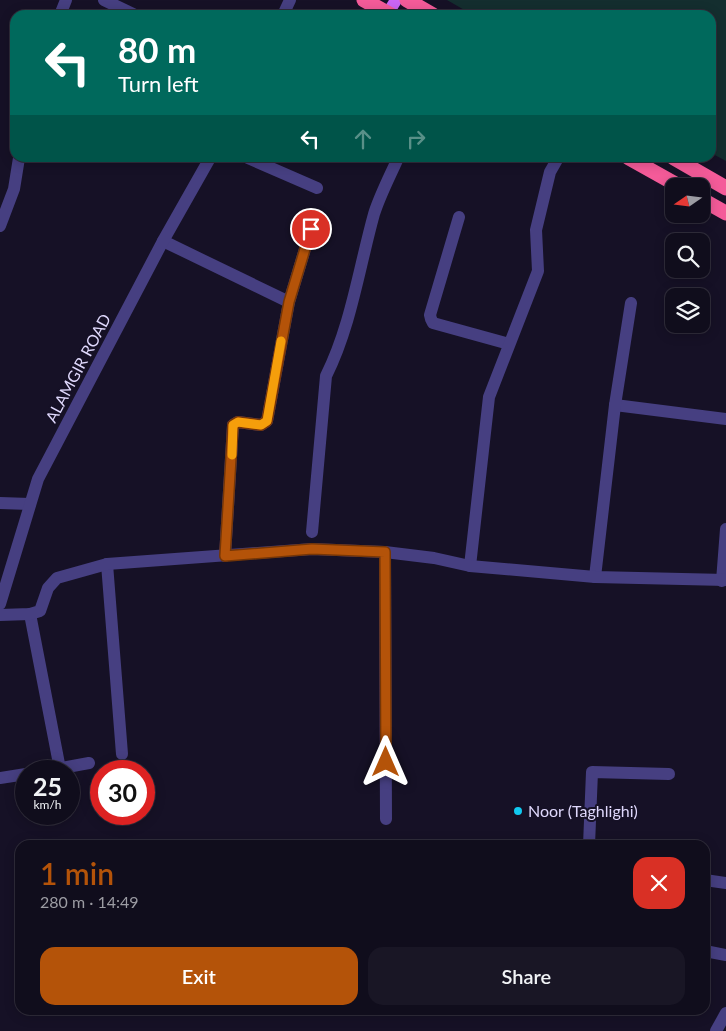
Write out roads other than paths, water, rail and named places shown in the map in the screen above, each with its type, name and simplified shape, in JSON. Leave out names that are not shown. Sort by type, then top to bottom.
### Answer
[{"type":"highway","points":[[366,0],[382,10]]},
{"type":"highway","points":[[407,0],[424,10]]},
{"type":"highway","points":[[636,162],[665,178]]},
{"type":"highway","points":[[681,162],[726,188]]},
{"type":"highway","points":[[710,204],[726,213]]},
{"type":"street","points":[[104,0],[125,10]]},
{"type":"street","points":[[0,226],[14,189],[18,162]]},
{"type":"street","name":"ALAMGIR ROAD","points":[[0,604],[38,479],[163,241],[208,162]]},
{"type":"street","points":[[257,162],[317,188]]},
{"type":"street","points":[[312,532],[326,376],[342,336],[375,212],[396,162]]},
{"type":"street","points":[[470,566],[489,397],[538,271],[536,230],[550,172],[556,162]]},
{"type":"street","points":[[459,217],[430,319],[433,323],[509,344]]},
{"type":"street","points":[[225,556],[233,425],[238,422],[261,425],[267,421],[289,302],[311,229]]},
{"type":"street","points":[[163,241],[289,302]]},
{"type":"street","points":[[595,577],[615,405],[631,303]]},
{"type":"street","points":[[615,405],[726,419]]},
{"type":"street","points":[[0,502],[30,504]]},
{"type":"street","points":[[0,615],[30,614],[40,610],[48,588],[57,578],[108,564],[312,549],[385,552],[434,558],[470,566],[595,577],[724,580],[726,529]]},
{"type":"street","points":[[385,552],[386,819]]},
{"type":"street","points":[[108,564],[122,754]]},
{"type":"street","points":[[30,614],[58,760]]},
{"type":"street","points":[[80,765],[89,763]]},
{"type":"street","points":[[589,840],[592,772],[669,774]]},
{"type":"street","points":[[0,778],[15,776]]},
{"type":"street","points":[[710,881],[726,883]]},
{"type":"street","points":[[710,952],[726,956]]},
{"type":"street","points":[[716,1031],[726,1013]]},
{"type":"place","name":"Noor (Taghlighi)","points":[[518,811]]}]
